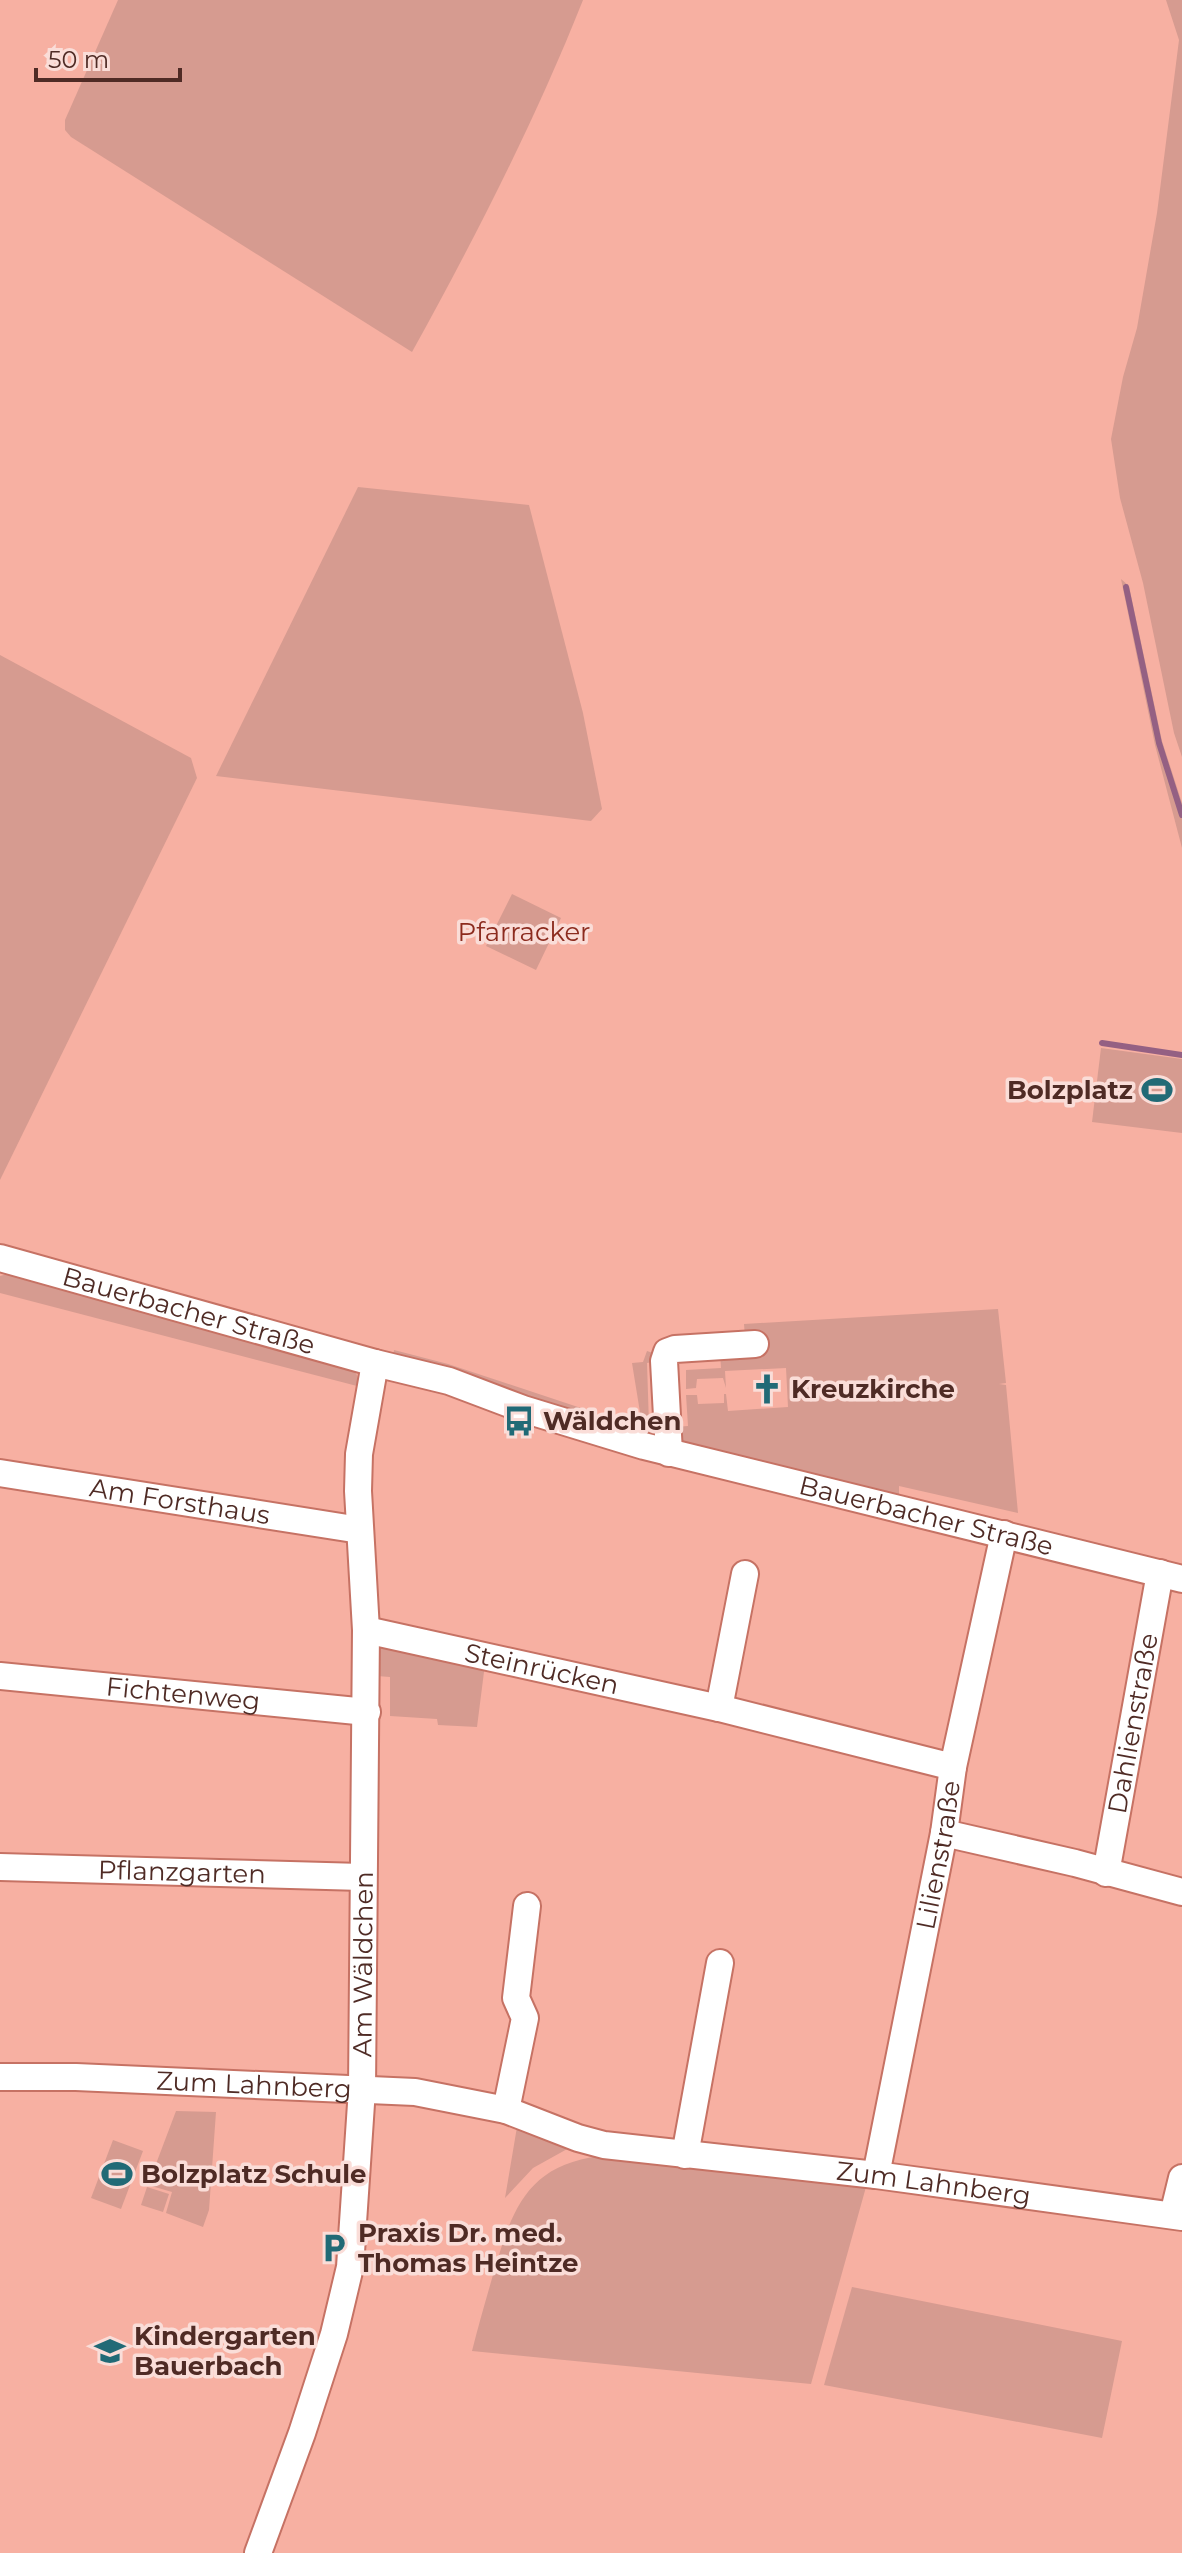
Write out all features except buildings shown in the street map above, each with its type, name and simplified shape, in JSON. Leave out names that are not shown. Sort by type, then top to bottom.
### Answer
[{"type":"street","name":"Bauerbacher Straße","points":[[0,1258],[449,1381],[507,1403],[669,1453],[1171,1576]]},
{"type":"street","points":[[669,1453],[664,1361],[667,1352],[755,1344]]},
{"type":"street","name":"Am Wäldchen","points":[[258,2553],[302,2433],[342,2305],[350,2267],[362,2089],[362,1877],[367,1712],[359,1454],[376,1363]]},
{"type":"street","name":"Am Forsthaus","points":[[0,1473],[360,1530]]},
{"type":"street","name":"Lilienstraße","points":[[876,2175],[944,1833],[953,1767],[1004,1534]]},
{"type":"street","points":[[719,1708],[745,1574]]},
{"type":"street","name":"Dahlienstraße","points":[[1106,1873],[1171,1576]]},
{"type":"street","name":"Steinrücken","points":[[366,1630],[719,1708],[953,1767]]},
{"type":"street","name":"Fichtenweg","points":[[0,1676],[367,1712]]},
{"type":"street","points":[[944,1833],[1084,1865],[1182,1892]]},
{"type":"street","name":"Pflanzgarten","points":[[0,1867],[362,1877]]},
{"type":"street","points":[[506,2110],[525,2018],[516,1998],[527,1906]]},
{"type":"street","points":[[685,2155],[720,1963]]},
{"type":"street","name":"Zum Lahnberg","points":[[0,2077],[76,2077],[435,2095],[506,2110],[590,2141],[685,2155],[876,2175],[1178,2216]]},
{"type":"street","points":[[1178,2216],[1182,2178]]},
{"type":"green space","points":[[118,0],[583,0],[503,179],[412,352],[71,137],[65,130],[65,120]]},
{"type":"green space","points":[[1166,0],[1182,0],[1182,757],[1174,733],[1143,583],[1120,498],[1111,439],[1123,377],[1137,328],[1157,213],[1179,40]]},
{"type":"green space","points":[[358,487],[529,505],[583,713],[602,809],[591,821],[216,776]]},
{"type":"green space","points":[[1121,579],[1129,586],[1162,741],[1182,803],[1182,848],[1155,745]]},
{"type":"green space","points":[[0,655],[191,758],[197,778],[0,1180]]},
{"type":"green space","name":"Pfarracker","points":[[512,894],[561,918],[536,970],[486,946]]},
{"type":"green space","points":[[1101,1048],[1182,1059],[1182,1133],[1092,1122]]},
{"type":"green space","points":[[15,1272],[347,1367],[356,1375],[357,1386],[0,1293],[0,1276]]},
{"type":"green space","points":[[998,1309],[1006,1383],[999,1384],[1006,1385],[1018,1513],[899,1486],[899,1500],[683,1448],[674,1427],[688,1426],[686,1395],[697,1395],[698,1404],[724,1403],[726,1394],[728,1411],[788,1407],[786,1368],[725,1371],[726,1388],[723,1378],[697,1379],[696,1388],[686,1389],[686,1370],[721,1368],[720,1353],[745,1337],[744,1324]]},
{"type":"green space","points":[[394,1350],[448,1364],[596,1413],[600,1421],[393,1357]]},
{"type":"green space","points":[[647,1351],[659,1355],[659,1361],[647,1363],[649,1425],[662,1425],[659,1436],[644,1437],[632,1363],[643,1362]]},
{"type":"green space","points":[[377,1645],[485,1664],[477,1727],[438,1725],[437,1719],[390,1716],[390,1677],[377,1676]]},
{"type":"green space","points":[[176,2111],[216,2112],[209,2210],[203,2227],[166,2213],[172,2192],[148,2185]]},
{"type":"green space","points":[[517,2127],[569,2148],[533,2168],[505,2198]]},
{"type":"green space","name":"Bolzplatz Schule","points":[[113,2140],[143,2151],[121,2209],[91,2198]]},
{"type":"green space","points":[[600,2156],[866,2187],[811,2384],[472,2351],[502,2246],[517,2208],[540,2179],[576,2161]]},
{"type":"green space","points":[[147,2187],[169,2194],[163,2212],[141,2205]]},
{"type":"green space","points":[[852,2287],[1122,2341],[1102,2438],[824,2385]]},
{"type":"waterway","points":[[1126,587],[1159,743],[1182,815]]},
{"type":"waterway","points":[[1102,1043],[1182,1055]]},
{"type":"place","name":"Bolzplatz","points":[[1157,1090]]},
{"type":"place","name":"Kreuzkirche","points":[[767,1389]]},
{"type":"place","name":"Wäldchen","points":[[519,1421]]},
{"type":"place","name":"Bolzplatz Schule","points":[[117,2174]]},
{"type":"place","name":"Praxis Dr. med. Thomas Heintze","points":[[334,2248]]},
{"type":"place","name":"Kindergarten Bauerbach","points":[[110,2351]]}]
